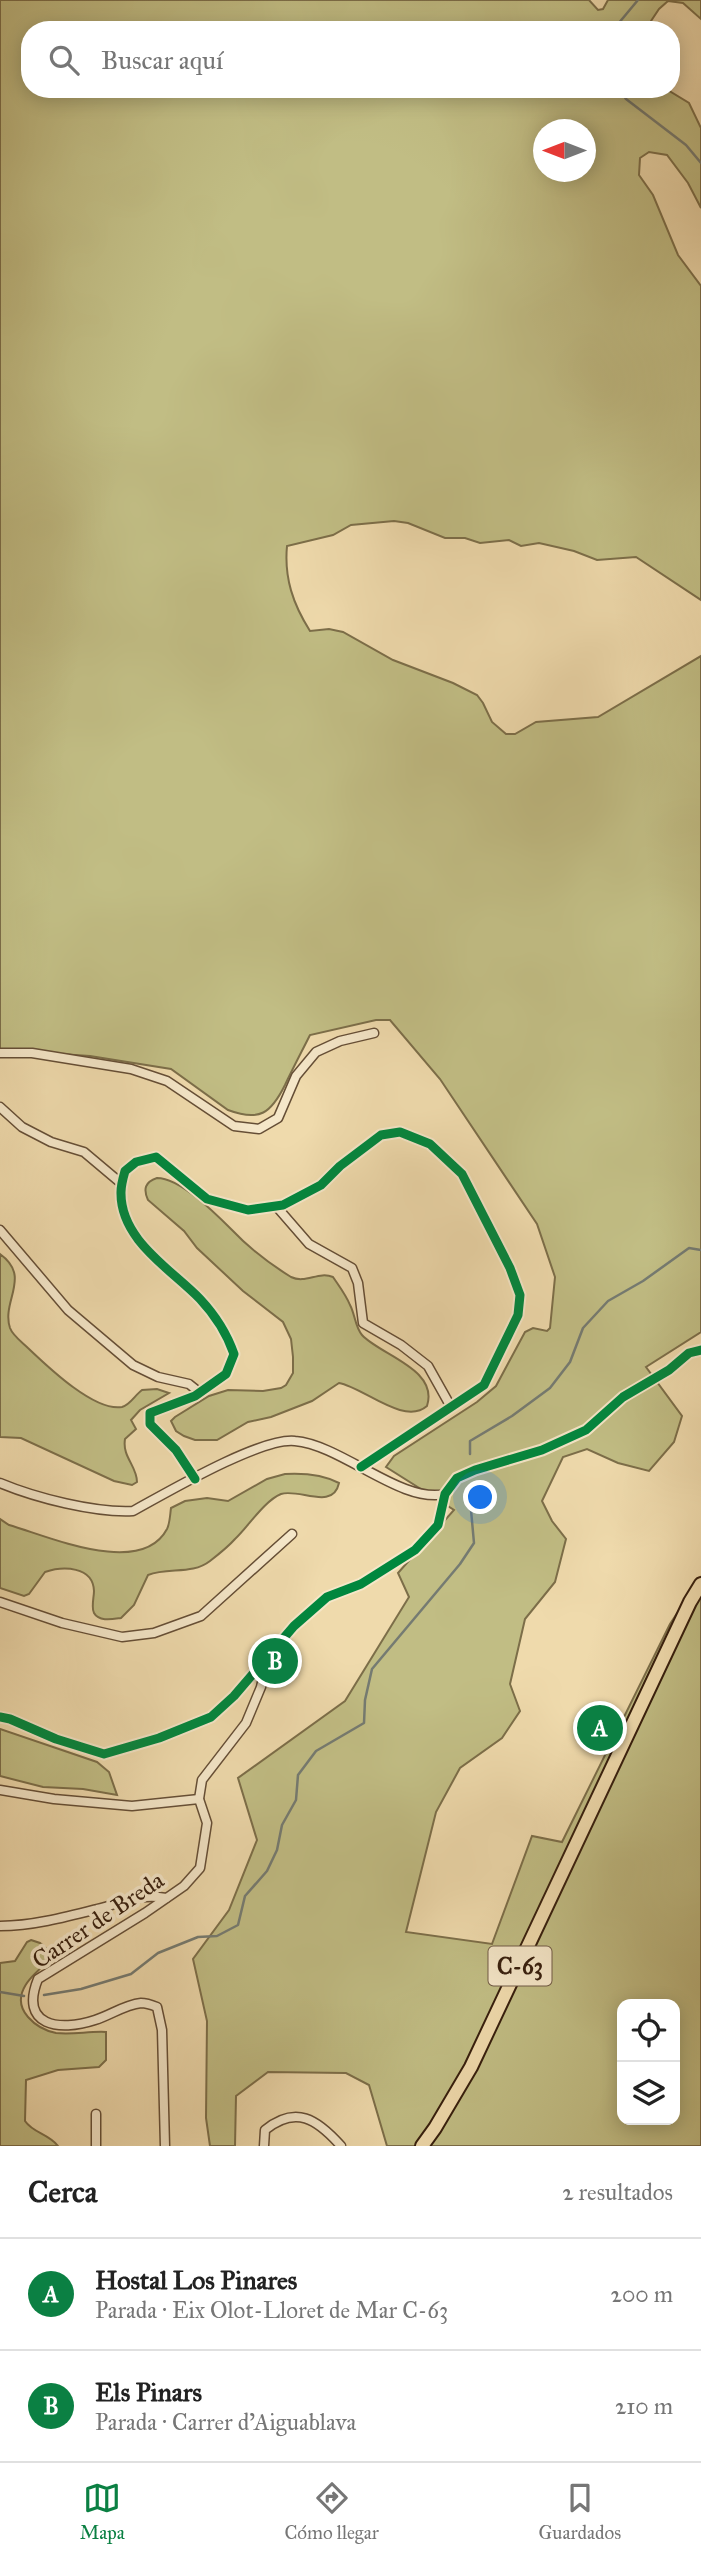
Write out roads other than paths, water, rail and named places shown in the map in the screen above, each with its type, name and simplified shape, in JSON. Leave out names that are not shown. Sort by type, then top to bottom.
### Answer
[{"type":"main road","name":"C-63","points":[[422,2146],[471,2067],[690,1602],[701,1584]]},
{"type":"main road","name":"C-63","points":[[686,1614],[701,1598]]},
{"type":"street","points":[[0,1053],[32,1052],[131,1069],[167,1081],[234,1126],[260,1129],[278,1118],[296,1076],[316,1052],[340,1041],[374,1033]]},
{"type":"street","points":[[0,1107],[22,1127],[51,1142],[84,1152],[122,1184]]},
{"type":"street","points":[[195,1479],[176,1450],[150,1424],[150,1413],[199,1392],[226,1374],[234,1354],[228,1335],[201,1300],[152,1255],[127,1222],[121,1193],[125,1171],[136,1162],[156,1157],[207,1199],[248,1210],[283,1205],[321,1185],[340,1166],[381,1135],[400,1132],[430,1144],[462,1174],[493,1231],[520,1295],[518,1315],[484,1385],[361,1467]]},
{"type":"street","points":[[275,1206],[309,1244],[352,1268],[358,1283],[363,1323],[401,1345],[428,1366],[451,1408]]},
{"type":"street","points":[[0,1230],[68,1310],[133,1365],[158,1377],[189,1384],[199,1392]]},
{"type":"street","points":[[0,1717],[56,1740],[104,1754],[159,1738],[211,1717],[234,1696],[294,1626],[327,1597],[361,1584],[415,1550],[438,1525],[445,1494],[457,1478],[475,1469],[542,1450],[586,1430],[623,1397],[669,1370],[690,1353],[701,1350]]},
{"type":"street","points":[[0,1483],[20,1492],[111,1512],[133,1511],[254,1450],[293,1440],[328,1449],[361,1467],[431,1497],[445,1494]]},
{"type":"street","points":[[0,1602],[62,1623],[122,1637],[154,1633],[201,1616],[292,1534]]},
{"type":"street","points":[[0,1790],[54,1799],[132,1806],[199,1799],[202,1780],[246,1723],[261,1687],[267,1659]]},
{"type":"street","name":"Carrer de Breda","points":[[165,2146],[162,2030],[157,2007],[145,2003],[122,2007],[94,2021],[62,2025],[43,2021],[33,2011],[32,1994],[38,1979],[184,1886],[200,1868],[207,1823],[199,1799]]},
{"type":"street","points":[[0,1926],[76,1914],[149,1895],[166,1898]]},
{"type":"street","points":[[96,2114],[96,2146]]},
{"type":"street","points":[[264,2146],[265,2130],[279,2119],[307,2118],[327,2130],[341,2146]]},
{"type":"waterway","points":[[620,21],[638,0]]},
{"type":"waterway","points":[[625,98],[686,145],[701,163]]},
{"type":"waterway","points":[[470,1454],[470,1441],[512,1416],[550,1388],[570,1362],[583,1328],[608,1301],[643,1281],[689,1248],[701,1250]]},
{"type":"waterway","points":[[44,1995],[81,1989],[131,1974],[158,1953],[198,1937],[217,1936],[238,1925],[245,1896],[267,1871],[277,1850],[282,1825],[296,1800],[298,1775],[316,1751],[364,1723],[365,1700],[372,1669],[460,1564],[474,1543],[469,1488]]},
{"type":"waterway","points":[[0,1992],[24,1996]]},
{"type":"place","name":"Els Pinars","points":[[275,1661]]},
{"type":"place","name":"Hostal Los Pinares","points":[[600,1728]]}]
